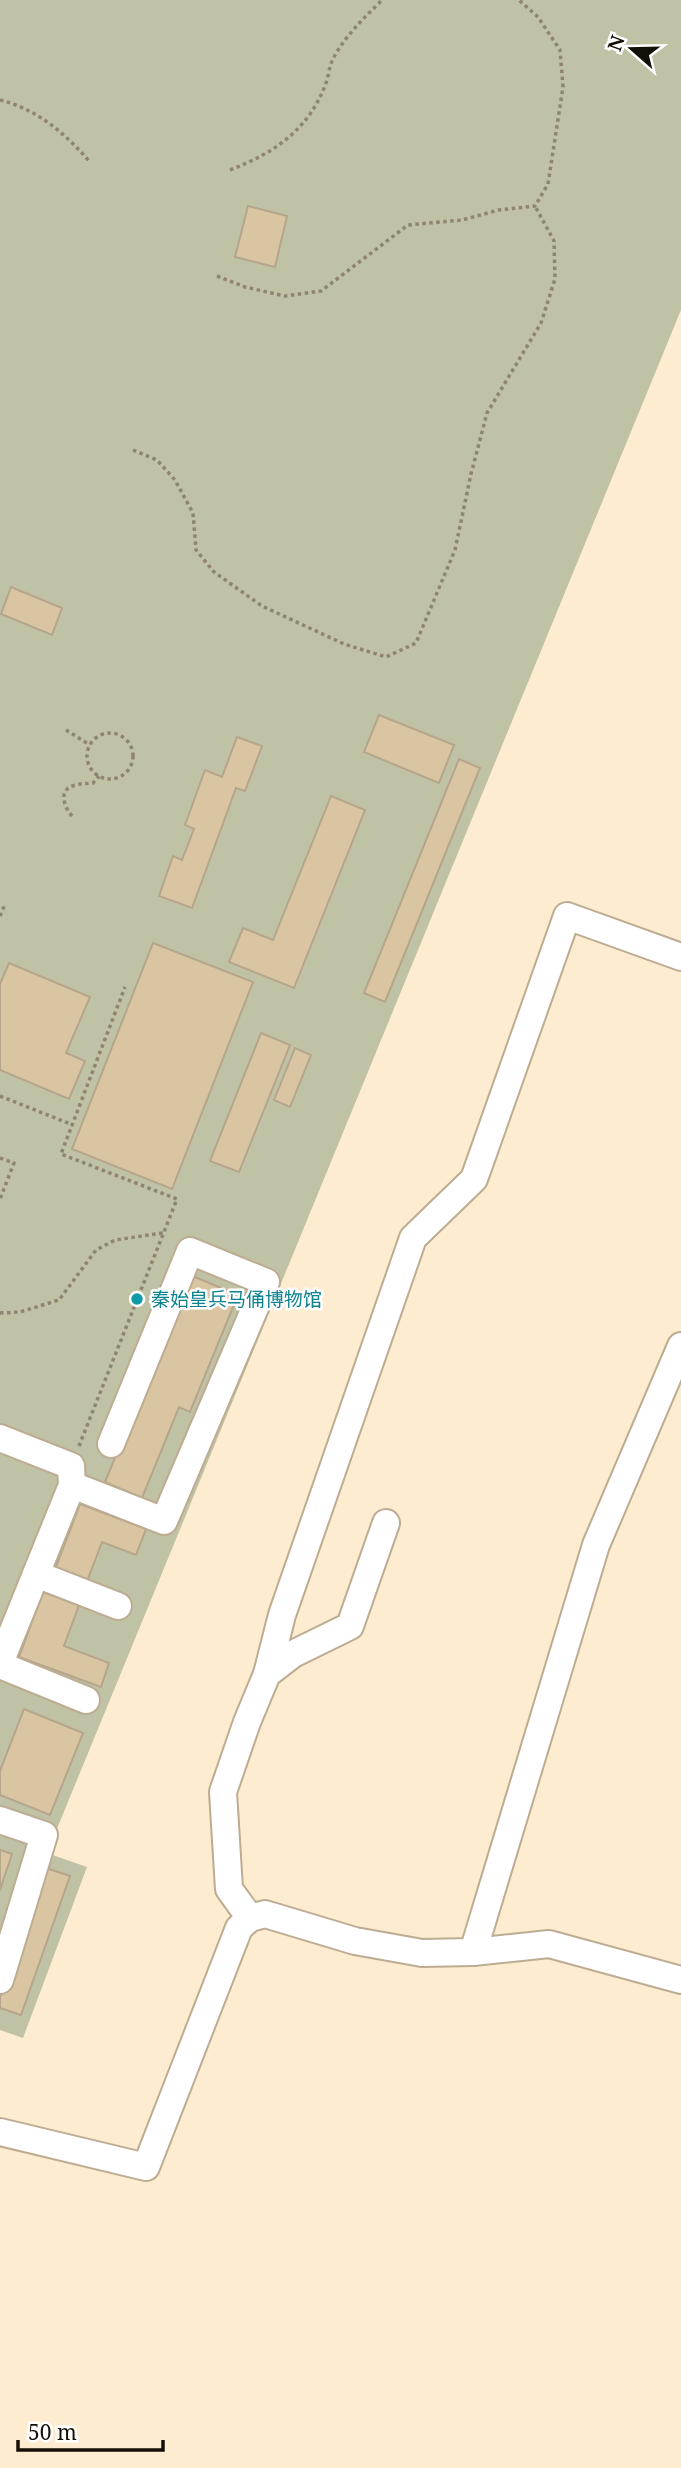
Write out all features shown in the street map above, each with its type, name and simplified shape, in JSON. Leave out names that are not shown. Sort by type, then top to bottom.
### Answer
[{"type":"street","points":[[250,1918],[229,1889],[223,1792],[267,1674],[282,1615],[413,1238],[474,1179],[567,916],[681,957]]},
{"type":"street","points":[[0,1438],[164,1521],[266,1282],[190,1251],[111,1444]]},
{"type":"street","points":[[473,1952],[596,1545],[681,1346]]},
{"type":"street","points":[[71,1475],[0,1664],[86,1700]]},
{"type":"street","points":[[267,1674],[293,1654],[350,1626],[386,1523]]},
{"type":"street","points":[[36,1574],[118,1606]]},
{"type":"street","points":[[0,1820],[44,1835],[0,1980]]},
{"type":"street","points":[[0,2132],[146,2167],[239,1928],[250,1918],[265,1914],[355,1941],[422,1953],[473,1952],[549,1944],[681,1980]]},
{"type":"path","points":[[230,170],[281,146],[307,118],[326,84],[332,60],[354,27],[382,0]]},
{"type":"path","points":[[519,0],[538,17],[559,50],[563,87],[548,184],[535,206]]},
{"type":"path","points":[[0,100],[40,117],[71,139],[90,162]]},
{"type":"path","points":[[217,276],[245,287],[285,296],[321,291],[408,226],[462,220],[535,206]]},
{"type":"path","points":[[133,450],[157,460],[175,480],[193,513],[195,550],[214,572],[262,606],[344,644],[386,657],[416,643],[455,550],[487,413],[541,323],[555,279],[554,241],[535,206]]},
{"type":"path","points":[[66,730],[90,745]]},
{"type":"path","points":[[113,732],[126,738],[134,751],[131,766],[121,777],[106,779],[99,776],[88,764],[90,745],[97,736],[113,732]]},
{"type":"path","points":[[72,816],[65,809],[63,801],[66,791],[73,785],[93,783],[99,776]]},
{"type":"path","points":[[0,916],[5,904]]},
{"type":"path","points":[[71,1475],[177,1199],[61,1154],[125,987]]},
{"type":"path","points":[[0,1096],[72,1125]]},
{"type":"path","points":[[0,1158],[14,1163],[0,1199]]},
{"type":"path","points":[[0,1313],[20,1312],[59,1300],[96,1250],[116,1240],[163,1233]]},
{"type":"green space","name":"秦始皇兵马俑博物馆","points":[[0,0],[681,0],[681,310],[47,1853],[87,1867],[23,2038],[0,2030]]},
{"type":"building","points":[[248,206],[287,216],[275,267],[235,257]]},
{"type":"building","points":[[11,587],[62,608],[52,635],[1,614]]},
{"type":"building","points":[[379,715],[454,745],[439,783],[364,752]]},
{"type":"building","points":[[237,737],[262,746],[245,791],[236,788],[192,908],[159,896],[173,856],[182,860],[194,829],[185,825],[205,770],[222,777]]},
{"type":"building","points":[[459,759],[480,768],[385,1002],[364,993]]},
{"type":"building","points":[[331,796],[365,810],[294,988],[229,962],[243,928],[273,940]]},
{"type":"building","points":[[153,943],[253,982],[172,1189],[72,1149]]},
{"type":"building","points":[[9,963],[90,997],[66,1053],[85,1061],[69,1099],[0,1070],[0,984]]},
{"type":"building","points":[[261,1033],[290,1045],[239,1172],[210,1161]]},
{"type":"building","points":[[295,1048],[311,1055],[290,1107],[274,1100]]},
{"type":"building","points":[[190,1275],[238,1295],[190,1412],[179,1407],[142,1498],[105,1482]]},
{"type":"building","points":[[80,1504],[146,1529],[136,1555],[102,1542],[86,1584],[54,1572]]},
{"type":"building","points":[[43,1592],[79,1605],[64,1646],[109,1663],[101,1687],[19,1657]]},
{"type":"building","points":[[24,1709],[83,1733],[50,1815],[0,1795],[0,1771]]},
{"type":"building","points":[[0,1850],[12,1854],[0,1890]]},
{"type":"building","points":[[46,1868],[70,1876],[21,2015],[0,2008],[0,1997]]},
{"type":"place","name":"秦始皇兵马俑博物馆","points":[[137,1299]]}]
